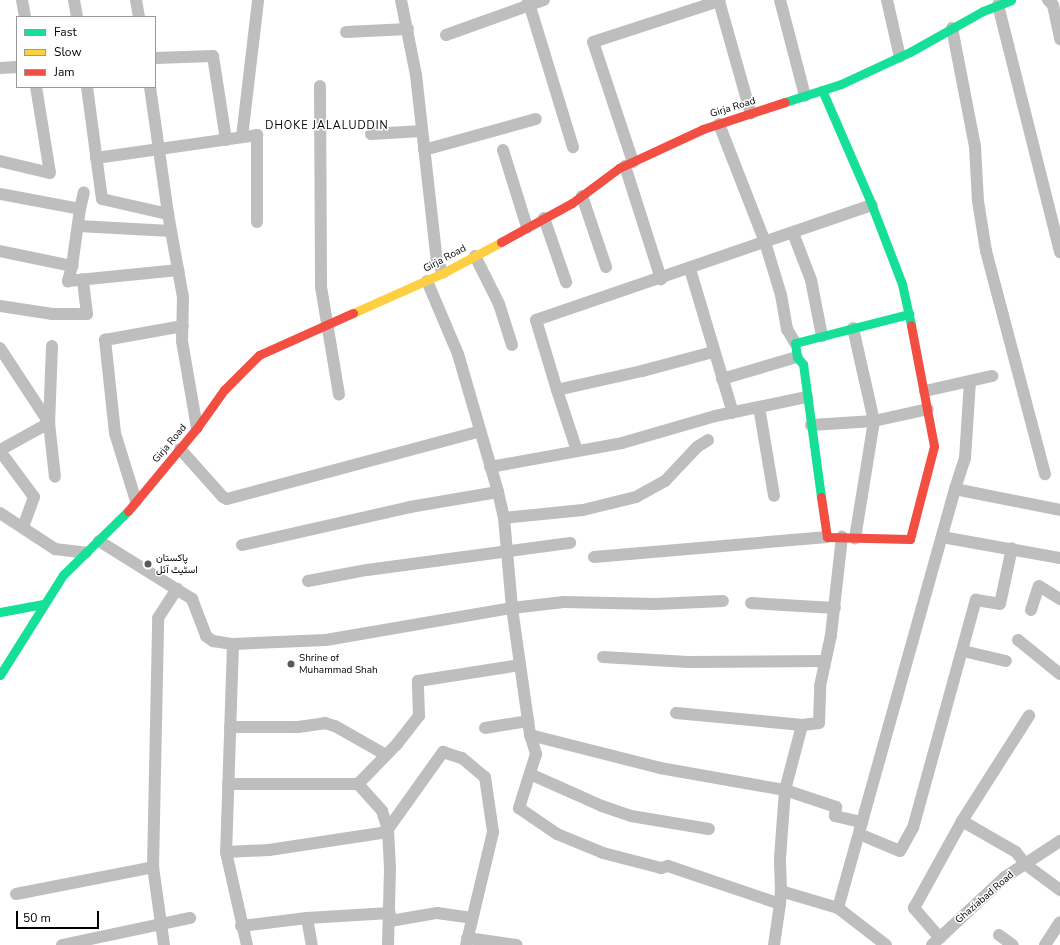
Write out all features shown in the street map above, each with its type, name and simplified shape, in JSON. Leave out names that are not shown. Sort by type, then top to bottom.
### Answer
[{"type":"main road","name":"Girja Road","points":[[0,675],[26,637],[43,604],[63,575],[99,541],[136,501],[197,428],[224,390],[259,355],[301,334],[328,325],[443,273],[527,228],[582,196],[629,164],[703,129],[822,90],[900,57],[952,28],[1011,0]]},
{"type":"main road","points":[[822,90],[872,205],[902,284],[909,314],[925,391],[934,446],[910,539],[827,537],[803,364],[797,357],[794,344],[909,314]]},
{"type":"main road","points":[[0,612],[43,604]]},
{"type":"street","points":[[22,0],[25,16]]},
{"type":"street","points":[[74,0],[77,16]]},
{"type":"street","points":[[136,0],[139,16]]},
{"type":"street","points":[[242,137],[258,0]]},
{"type":"street","points":[[401,0],[408,29],[422,131],[437,261],[443,273]]},
{"type":"street","points":[[446,35],[529,2],[544,0]]},
{"type":"street","points":[[780,0],[805,96]]},
{"type":"street","points":[[886,0],[900,57]]},
{"type":"street","points":[[1048,0],[1053,5],[1060,39]]},
{"type":"street","points":[[661,279],[593,42],[719,1],[751,114]]},
{"type":"street","points":[[529,2],[573,147]]},
{"type":"street","points":[[998,5],[1060,252]]},
{"type":"street","points":[[952,28],[975,146],[978,202],[986,252],[1044,474]]},
{"type":"street","points":[[346,32],[408,29]]},
{"type":"street","points":[[156,58],[212,56],[226,140]]},
{"type":"street","points":[[0,68],[16,67]]},
{"type":"street","points":[[320,86],[320,287],[328,325],[339,394]]},
{"type":"street","points":[[0,161],[50,174],[36,88]]},
{"type":"street","points":[[87,88],[102,199],[168,214]]},
{"type":"street","points":[[150,88],[168,214],[184,297],[183,326],[189,386],[197,428]]},
{"type":"street","points":[[424,150],[536,119]]},
{"type":"street","points":[[719,124],[765,242],[781,295],[787,329],[794,344]]},
{"type":"street","points":[[370,134],[422,131]]},
{"type":"street","points":[[96,158],[257,135],[257,222]]},
{"type":"street","points":[[503,150],[527,228]]},
{"type":"street","points":[[84,192],[80,209],[72,266],[68,281],[178,270]]},
{"type":"street","points":[[0,194],[80,209]]},
{"type":"street","points":[[582,196],[606,268]]},
{"type":"street","points":[[577,451],[536,320],[661,279],[872,205]]},
{"type":"street","points":[[544,218],[566,282]]},
{"type":"street","points":[[78,226],[171,231]]},
{"type":"street","points":[[793,233],[811,280],[822,336]]},
{"type":"street","points":[[0,251],[72,266]]},
{"type":"street","points":[[475,256],[499,304],[512,346]]},
{"type":"street","points":[[690,269],[713,352],[733,413]]},
{"type":"street","points":[[0,306],[52,314],[88,314],[83,279]]},
{"type":"street","points":[[427,281],[458,354],[498,492],[504,518],[512,608],[530,734],[536,754],[519,808],[557,834],[602,853],[662,868],[668,866],[780,898],[838,908],[886,945]]},
{"type":"street","points":[[136,501],[115,433],[105,340],[183,326]]},
{"type":"street","points":[[854,328],[874,421],[856,538]]},
{"type":"street","points":[[52,346],[49,423],[55,477]]},
{"type":"street","points":[[0,348],[49,423]]},
{"type":"street","points":[[557,390],[642,372],[713,352]]},
{"type":"street","points":[[722,379],[797,357]]},
{"type":"street","points":[[925,391],[992,376]]},
{"type":"street","points":[[838,908],[955,489],[965,458],[970,381]]},
{"type":"street","points":[[490,467],[622,443],[733,413],[808,397]]},
{"type":"street","points":[[759,407],[774,496]]},
{"type":"street","points":[[812,425],[874,421],[928,409]]},
{"type":"street","points":[[23,527],[34,497],[0,450],[49,423]]},
{"type":"street","points":[[180,449],[222,497],[228,499],[480,431]]},
{"type":"street","points":[[504,518],[583,510],[636,497],[665,481],[696,447],[708,440]]},
{"type":"street","points":[[955,489],[1060,510]]},
{"type":"street","points":[[242,545],[410,507],[498,492]]},
{"type":"street","points":[[0,513],[55,549],[86,553]]},
{"type":"street","points":[[594,557],[827,537]]},
{"type":"street","points":[[676,713],[802,725],[819,723],[820,686],[835,608],[842,537]]},
{"type":"street","points":[[942,537],[1012,548],[1060,558]]},
{"type":"street","points":[[99,541],[192,599],[206,636],[213,641],[233,644],[326,640],[512,608],[564,602],[656,604],[723,601]]},
{"type":"street","points":[[308,581],[508,550],[570,543]]},
{"type":"street","points":[[530,734],[660,768],[785,790],[836,807],[835,816],[861,828],[900,851],[914,828],[976,600],[1000,604],[1012,548]]},
{"type":"street","points":[[1031,610],[1039,586],[1060,599]]},
{"type":"street","points":[[164,945],[153,866],[158,618],[177,589]]},
{"type":"street","points":[[750,602],[835,608]]},
{"type":"street","points":[[1018,640],[1060,674]]},
{"type":"street","points":[[233,644],[226,852],[246,945]]},
{"type":"street","points":[[963,651],[1006,661]]},
{"type":"street","points":[[602,657],[688,662],[824,661]]},
{"type":"street","points":[[228,784],[358,784],[386,755],[419,716],[418,681],[520,665]]},
{"type":"street","points":[[936,941],[914,908],[962,821],[1029,716]]},
{"type":"street","points":[[485,728],[528,721]]},
{"type":"street","points":[[230,727],[298,727],[325,723],[335,726],[386,755]]},
{"type":"street","points":[[774,945],[780,898],[780,858],[785,790],[802,725]]},
{"type":"street","points":[[226,852],[270,850],[388,830],[443,752],[462,758],[485,777],[493,832],[467,941],[517,945]]},
{"type":"street","points":[[530,774],[602,806],[631,816],[708,829]]},
{"type":"street","points":[[358,784],[382,811],[388,830],[390,917],[388,945]]},
{"type":"street","points":[[962,821],[1016,852],[1025,864],[1060,890]]},
{"type":"street","name":"Ghaziabad Road","points":[[936,941],[1005,877],[1060,841]]},
{"type":"street","points":[[16,894],[153,866]]},
{"type":"street","points":[[241,926],[307,918],[390,917],[437,913],[472,918]]},
{"type":"street","points":[[62,945],[190,918]]},
{"type":"street","points":[[307,918],[312,945]]},
{"type":"street","points":[[1045,945],[1060,922]]},
{"type":"street","points":[[999,935],[1013,945]]},
{"type":"traffic: fast","points":[[785,102],[841,84],[910,52],[983,11],[1011,0]]},
{"type":"traffic: fast","points":[[822,90],[869,198],[902,284],[911,325]]},
{"type":"traffic: fast","points":[[821,497],[803,364],[797,357],[795,343],[909,314]]},
{"type":"traffic: fast","points":[[0,675],[63,575],[128,511]]},
{"type":"traffic: fast","points":[[0,612],[43,604]]},
{"type":"traffic: slow","points":[[353,313],[443,273],[501,242]]},
{"type":"traffic: jam","points":[[501,242],[572,203],[619,168],[703,129],[785,102]]},
{"type":"traffic: jam","points":[[128,511],[197,428],[224,390],[259,355],[353,313]]},
{"type":"traffic: jam","points":[[821,497],[827,537],[910,539],[934,446],[911,325]]},
{"type":"place","name":"پاکستان اسٹیٹ آئل","points":[[148,564]]},
{"type":"place","name":"Shrine of Muhammad Shah","points":[[291,664]]},
{"type":"district","name":"DHOKE JALALUDDIN","points":[[327,126]]}]
